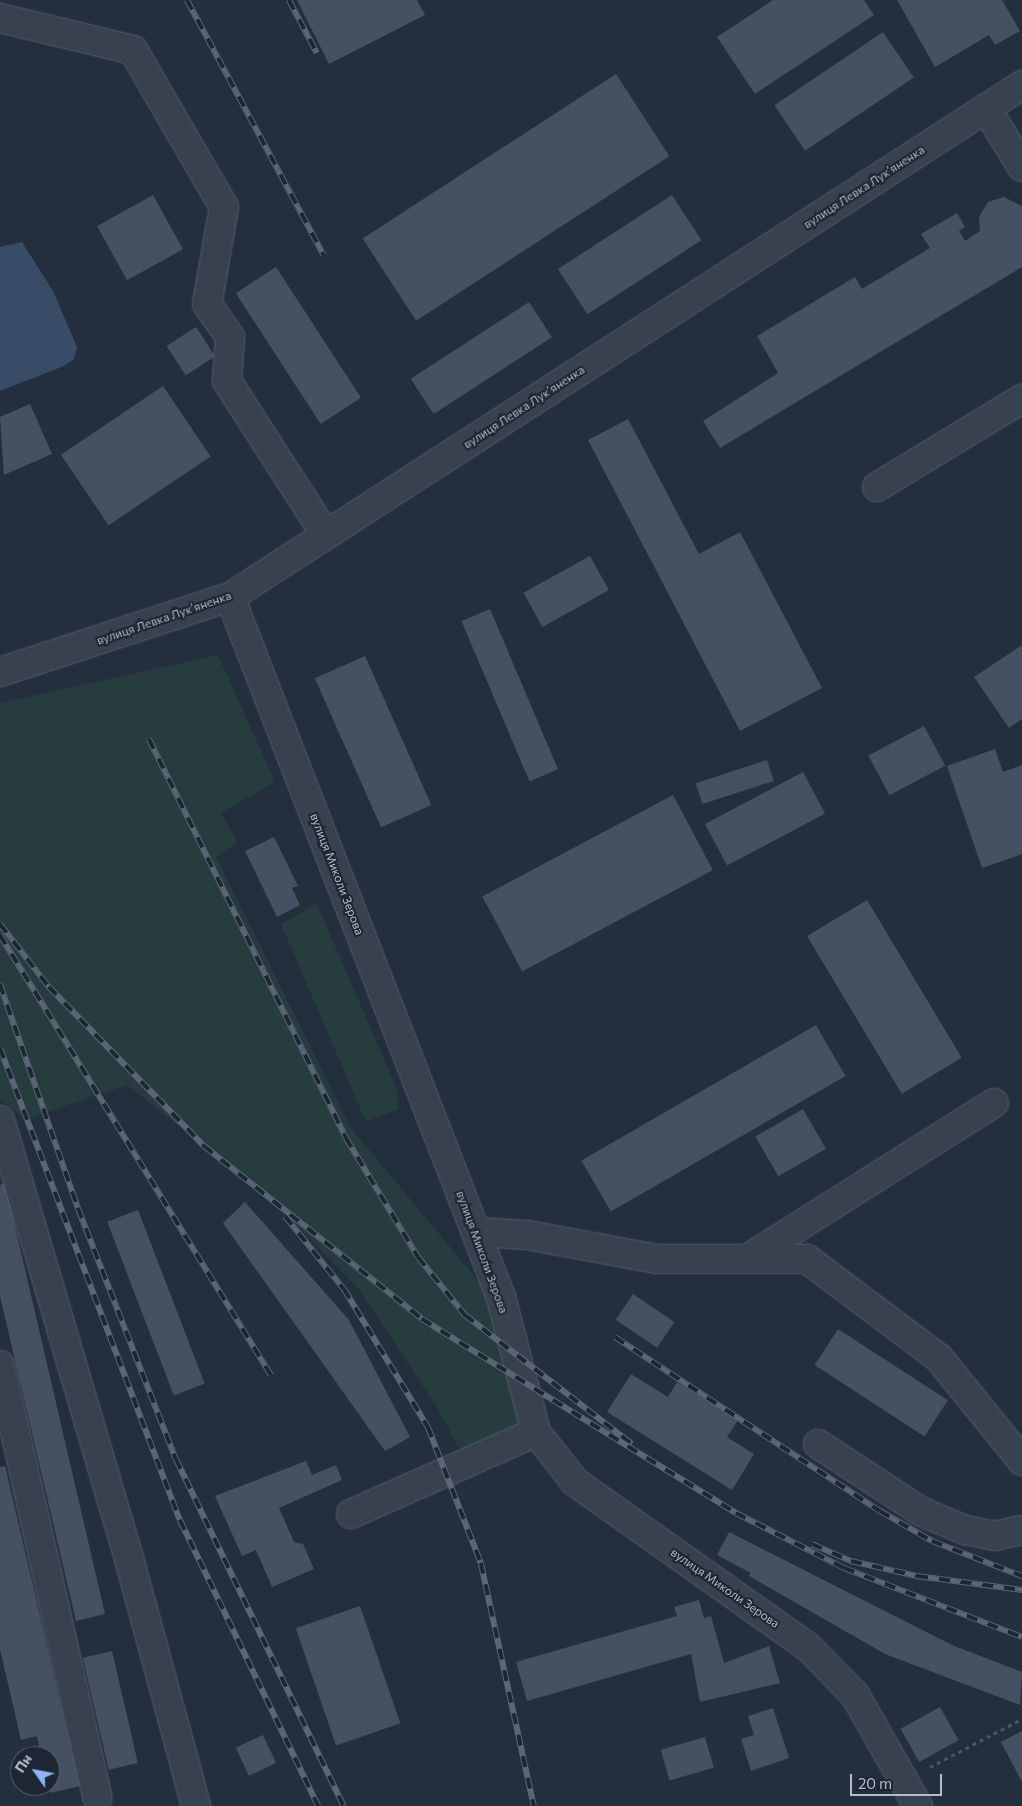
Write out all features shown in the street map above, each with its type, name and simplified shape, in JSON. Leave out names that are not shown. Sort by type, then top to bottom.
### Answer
[{"type":"street","points":[[0,18],[133,50],[224,207],[207,304],[230,337],[228,381],[326,535]]},
{"type":"street","name":"вулиця Левка Лукʼяненка","points":[[0,672],[230,597],[1022,85]]},
{"type":"street","points":[[986,108],[1022,167]]},
{"type":"street","points":[[877,487],[1022,399]]},
{"type":"street","name":"вулиця Миколи Зерова","points":[[230,597],[501,1297],[536,1432],[575,1482],[807,1646],[855,1695],[918,1806]]},
{"type":"street","points":[[747,1259],[994,1103]]},
{"type":"street","points":[[0,1120],[125,1544],[196,1806]]},
{"type":"street","points":[[476,1232],[527,1235],[657,1259],[807,1259],[939,1358],[1022,1461]]},
{"type":"street","points":[[0,1365],[97,1797]]},
{"type":"street","points":[[351,1514],[536,1432]]},
{"type":"street","points":[[818,1444],[922,1512],[965,1530],[995,1536],[1022,1530]]},
{"type":"path","points":[[904,1781],[1022,1719]]},
{"type":"green space","points":[[218,655],[275,782],[221,813],[238,843],[216,857],[351,1128],[494,1300],[518,1393],[519,1436],[466,1461],[438,1409],[358,1288],[272,1200],[127,1085],[25,1119],[0,1099],[0,703]]},
{"type":"green space","points":[[317,904],[396,1087],[399,1109],[366,1122],[281,924]]},
{"type":"water","points":[[22,242],[53,291],[77,347],[74,359],[64,366],[0,391],[0,247]]},
{"type":"building","points":[[297,0],[417,0],[425,15],[329,64]]},
{"type":"building","points":[[773,0],[864,0],[874,15],[755,94],[717,37]]},
{"type":"building","points":[[897,0],[1002,0],[1020,31],[995,45],[989,35],[935,67]]},
{"type":"building","points":[[883,32],[914,78],[805,151],[774,105]]},
{"type":"building","points":[[616,74],[669,156],[416,321],[363,238]]},
{"type":"building","points":[[153,195],[183,249],[127,280],[97,226]]},
{"type":"building","points":[[672,195],[701,240],[587,314],[558,269]]},
{"type":"building","points":[[1004,197],[1022,206],[1022,267],[720,448],[703,421],[778,373],[757,336],[855,277],[862,289],[930,248],[921,234],[957,213],[965,227],[959,231],[965,241],[980,231],[979,217],[988,202]]},
{"type":"building","points":[[276,267],[361,398],[321,424],[236,293]]},
{"type":"building","points":[[529,302],[552,337],[434,414],[411,379]]},
{"type":"building","points":[[196,327],[215,356],[186,375],[167,346]]},
{"type":"building","points":[[163,386],[211,456],[109,525],[61,455]]},
{"type":"building","points":[[30,404],[52,454],[4,475],[0,417]]},
{"type":"building","points":[[628,419],[699,554],[740,532],[822,688],[740,731],[588,440]]},
{"type":"building","points":[[590,556],[609,590],[542,627],[524,593]]},
{"type":"building","points":[[490,609],[558,769],[529,781],[461,621]]},
{"type":"building","points":[[1022,645],[1022,719],[1009,728],[974,677]]},
{"type":"building","points":[[365,656],[431,805],[381,827],[315,678]]},
{"type":"building","points":[[924,726],[945,766],[890,795],[868,756]]},
{"type":"building","points":[[995,749],[1003,772],[1022,765],[1022,854],[982,868],[947,766]]},
{"type":"building","points":[[767,760],[774,781],[702,804],[696,783]]},
{"type":"building","points":[[803,772],[825,813],[727,866],[705,824]]},
{"type":"building","points":[[673,795],[713,870],[522,971],[482,896]]},
{"type":"building","points":[[274,837],[298,886],[292,888],[300,905],[277,917],[245,851]]},
{"type":"building","points":[[867,900],[962,1058],[902,1094],[807,936]]},
{"type":"building","points":[[816,1025],[846,1076],[611,1212],[581,1160]]},
{"type":"building","points":[[803,1109],[826,1149],[778,1176],[755,1136]]},
{"type":"building","points":[[5,1183],[105,1614],[76,1621],[0,1296],[0,1185]]},
{"type":"building","points":[[245,1202],[349,1320],[410,1437],[385,1451],[223,1223]]},
{"type":"building","points":[[138,1210],[205,1384],[174,1395],[107,1222]]},
{"type":"building","points":[[633,1294],[674,1322],[657,1348],[616,1320]]},
{"type":"building","points":[[838,1329],[948,1400],[924,1436],[815,1365]]},
{"type":"building","points":[[631,1374],[668,1397],[677,1382],[738,1420],[727,1437],[754,1454],[732,1490],[607,1412]]},
{"type":"building","points":[[306,1461],[312,1475],[336,1465],[342,1480],[279,1508],[294,1542],[303,1544],[314,1569],[272,1587],[256,1550],[242,1556],[215,1496]]},
{"type":"building","points":[[5,1466],[80,1786],[60,1791],[60,1746],[39,1746],[37,1736],[21,1740],[0,1649],[0,1467]]},
{"type":"building","points":[[729,1532],[952,1645],[1022,1672],[1020,1705],[885,1654],[749,1576],[751,1573],[717,1555]]},
{"type":"building","points":[[699,1600],[704,1618],[711,1616],[724,1663],[769,1646],[780,1683],[700,1702],[691,1654],[527,1701],[516,1662],[677,1616],[674,1607]]},
{"type":"building","points":[[360,1606],[400,1723],[336,1745],[296,1628]]},
{"type":"building","points":[[112,1651],[138,1763],[109,1770],[83,1658]]},
{"type":"building","points":[[940,1707],[958,1740],[919,1762],[901,1729]]},
{"type":"building","points":[[773,1708],[789,1758],[751,1771],[741,1739],[754,1735],[748,1716]]},
{"type":"building","points":[[1022,1731],[1022,1782],[1001,1742]]},
{"type":"building","points":[[263,1735],[276,1763],[249,1776],[236,1748]]},
{"type":"building","points":[[705,1737],[714,1768],[670,1780],[661,1750]]},
{"type":"railway","points":[[187,0],[324,255]]},
{"type":"railway","points":[[289,0],[317,53]]},
{"type":"railway","points":[[149,739],[346,1138],[418,1257],[465,1315],[632,1444]]},
{"type":"railway","points":[[0,924],[49,987],[204,1146],[422,1319],[736,1513],[844,1568],[1022,1637]]},
{"type":"railway","points":[[0,935],[271,1375]]},
{"type":"railway","points":[[0,984],[78,1208],[176,1459],[344,1806]]},
{"type":"railway","points":[[0,1048],[180,1520],[318,1806]]},
{"type":"railway","points":[[285,1216],[344,1289],[428,1427],[481,1563],[534,1806]]},
{"type":"railway","points":[[615,1337],[880,1511],[932,1541],[1022,1576]]},
{"type":"railway","points":[[812,1544],[851,1561],[917,1576],[1022,1590]]}]
